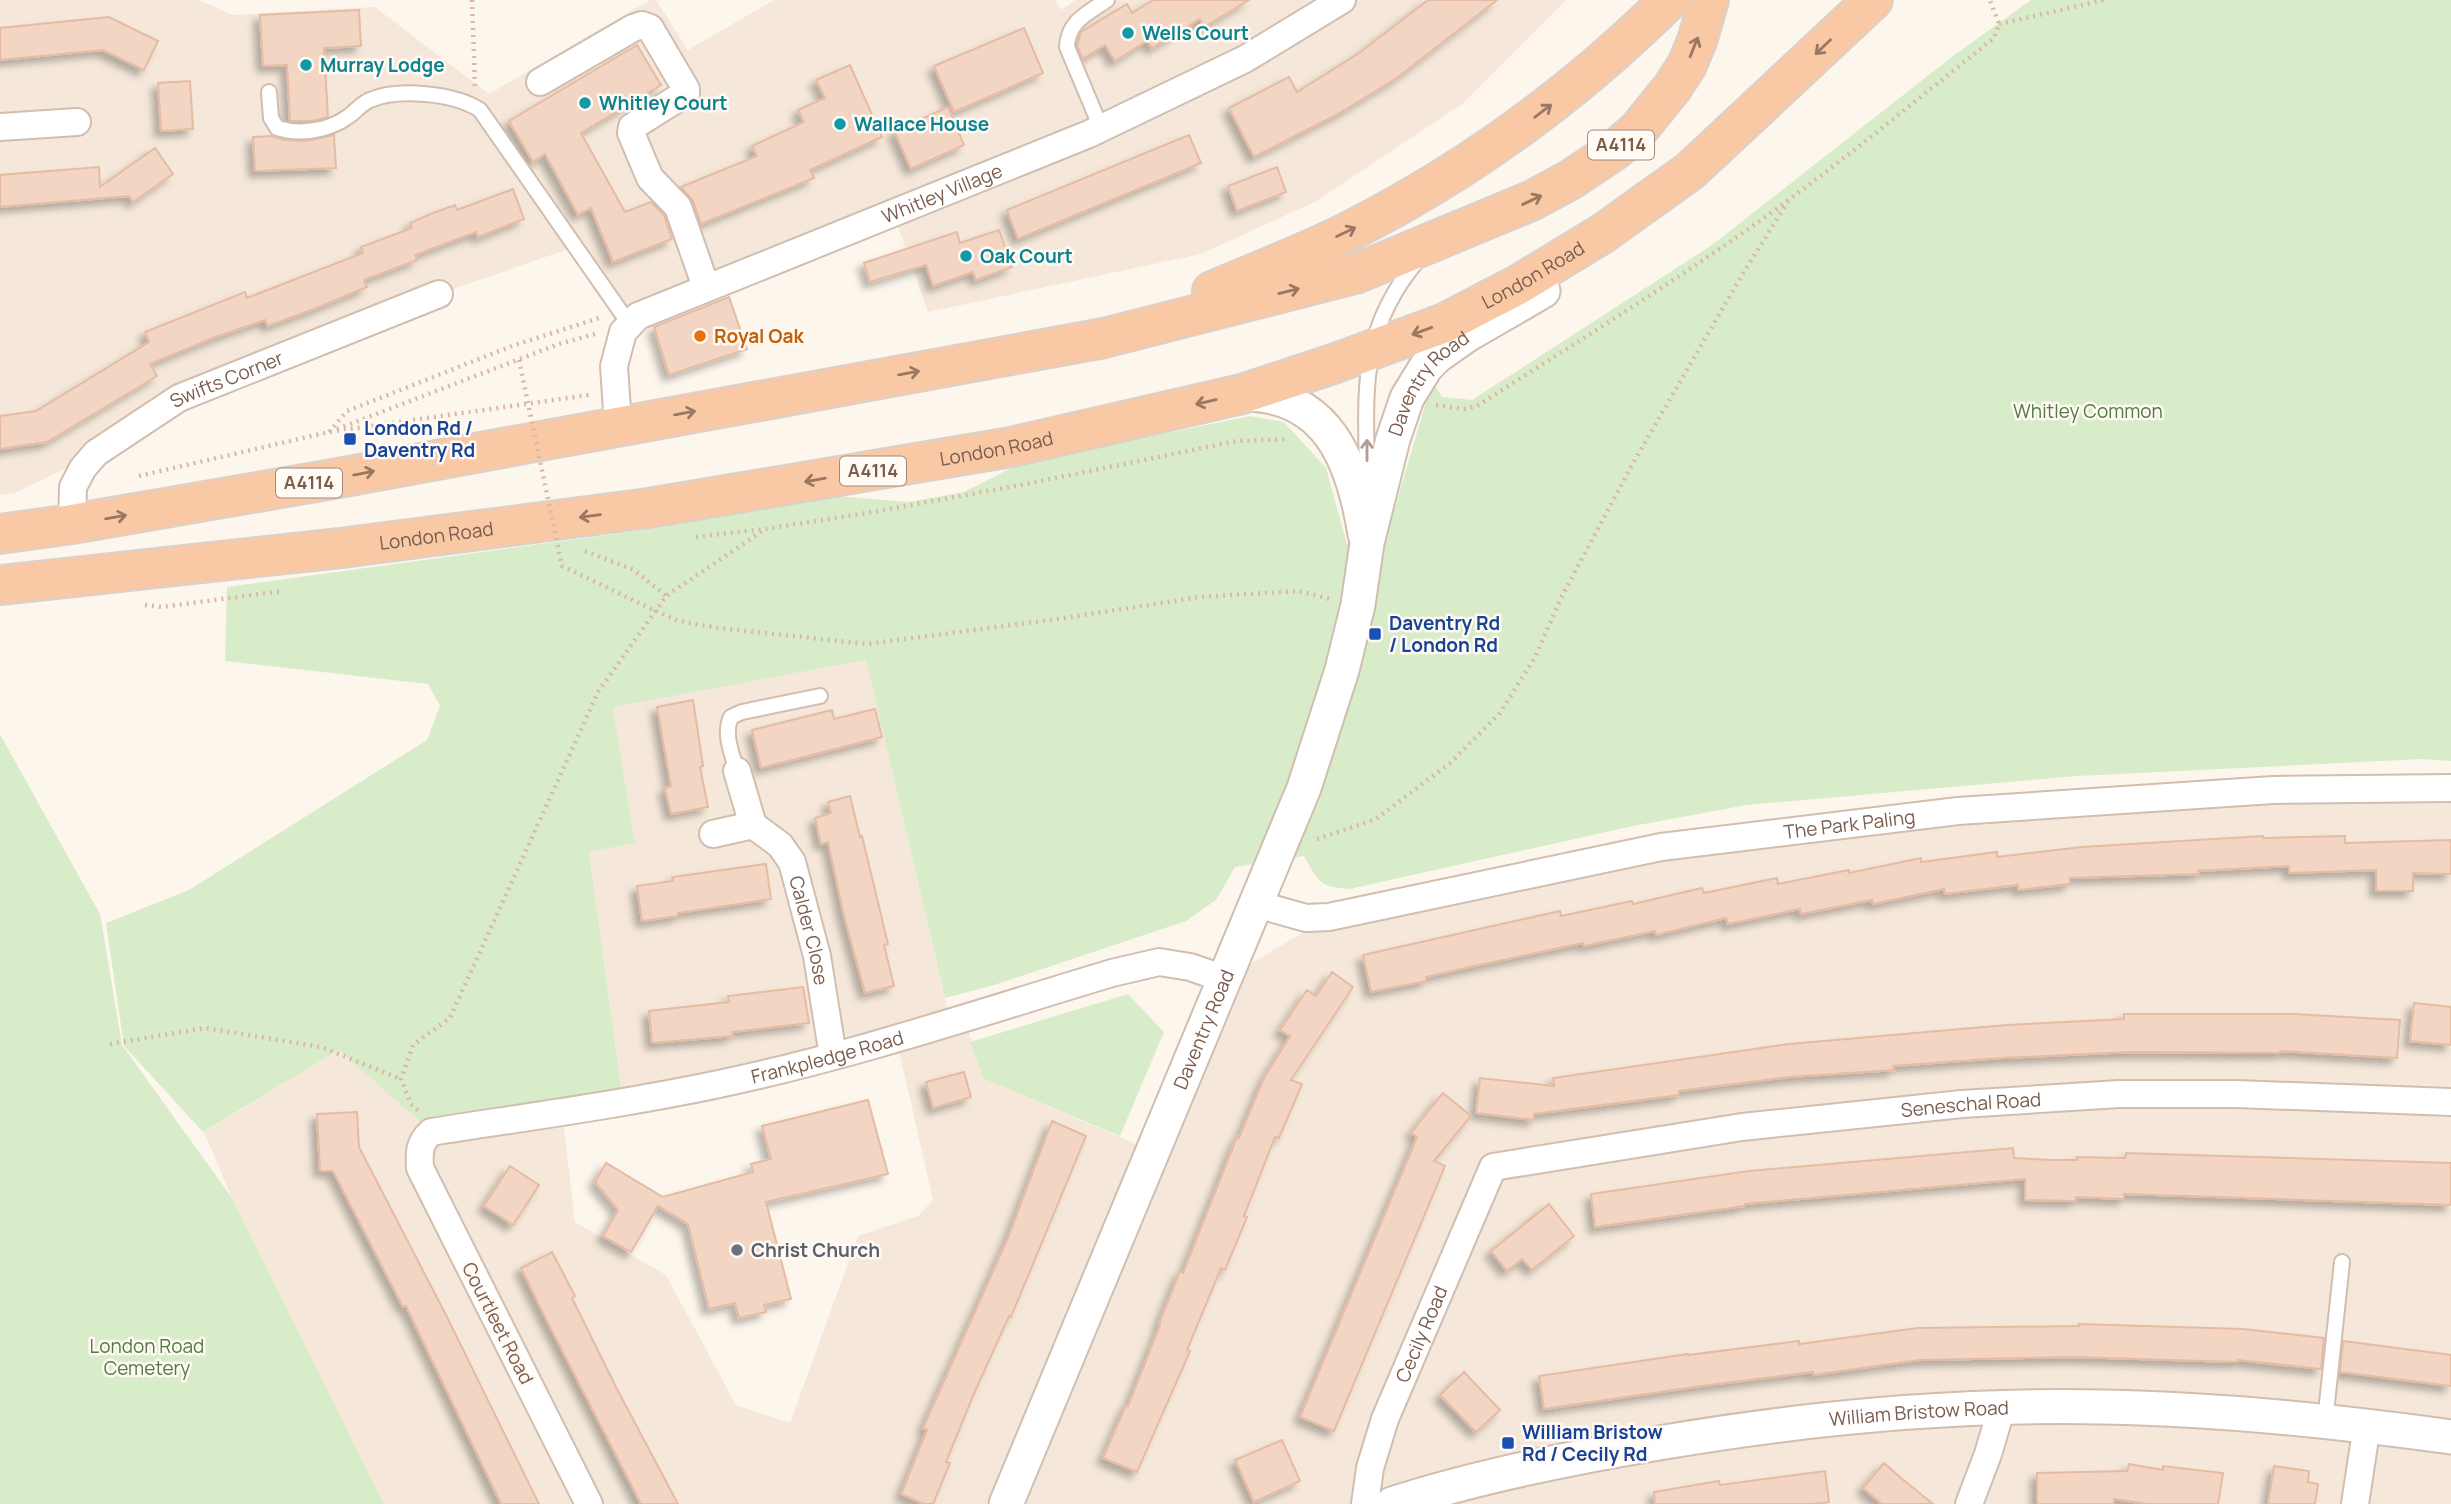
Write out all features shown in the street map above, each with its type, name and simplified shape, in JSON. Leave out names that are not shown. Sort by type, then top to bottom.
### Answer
[{"type":"highway","name":"A4114","points":[[1104,338],[1346,233],[1404,202],[1476,158],[1560,98],[1669,0]]},
{"type":"highway","name":"A4114","points":[[0,534],[333,479],[617,408],[1104,338],[1355,274],[1531,201],[1570,180],[1615,150],[1638,130],[1687,65],[1709,0]]},
{"type":"highway","name":"London Road","points":[[0,585],[341,548],[649,508],[1011,447],[1242,394],[1445,323],[1518,285],[1602,234],[1690,171],[1872,0]]},
{"type":"street","name":"Whitley Village","points":[[625,318],[638,316],[893,215],[1101,128],[1245,58],[1342,0]]},
{"type":"street","points":[[540,82],[633,28],[642,25],[650,28],[686,93],[632,127],[631,133],[650,178],[678,207],[706,287]]},
{"type":"street","points":[[0,127],[77,122]]},
{"type":"street","name":"Daventry Road","points":[[1006,1504],[1304,788],[1338,683],[1358,605],[1367,543],[1393,439],[1407,398],[1426,367],[1437,356],[1467,335],[1569,275],[1690,171]]},
{"type":"street","name":"Swifts Corner","points":[[72,524],[73,487],[83,468],[96,453],[178,398],[439,294]]},
{"type":"street","points":[[617,408],[614,366],[625,318]]},
{"type":"street","name":"Daventry Road","points":[[1242,394],[1264,394],[1286,400],[1308,412],[1325,427],[1338,445],[1359,496],[1367,543]]},
{"type":"street","points":[[712,834],[753,825],[737,771]]},
{"type":"street","name":"The Park Paling","points":[[1256,904],[1306,918],[1329,917],[1661,846],[1958,811],[2273,790],[2451,788]]},
{"type":"street","name":"Calder Close","points":[[753,825],[780,845],[792,862],[817,956],[833,1056]]},
{"type":"street","name":"Frankpledge Road","points":[[430,1135],[720,1084],[833,1056],[1112,973],[1159,962],[1190,967],[1225,979]]},
{"type":"street","name":"Seneschal Road","points":[[1493,1167],[1742,1126],[1962,1104],[2119,1094],[2237,1094],[2451,1102]]},
{"type":"street","name":"Courtleet Road","points":[[430,1135],[419,1151],[420,1168],[589,1504]]},
{"type":"street","name":"Cecily Road","points":[[1365,1504],[1370,1468],[1385,1419],[1493,1167]]},
{"type":"street","points":[[1969,1504],[2002,1407]]},
{"type":"street","name":"William Bristow Road","points":[[1392,1504],[1451,1485],[1590,1454],[1723,1432],[1856,1416],[2002,1407],[2104,1407],[2214,1412],[2367,1425],[2451,1437]]},
{"type":"street","points":[[2355,1504],[2367,1425]]},
{"type":"lane","points":[[1101,128],[1067,47],[1068,34],[1074,23],[1107,0]]},
{"type":"lane","points":[[269,92],[271,118],[276,128],[288,131],[322,129],[336,125],[367,100],[388,94],[418,94],[457,99],[480,110],[625,318]]},
{"type":"lane","points":[[1367,543],[1366,410],[1370,351],[1384,310],[1405,276],[1437,243],[1469,226]]},
{"type":"lane","points":[[737,771],[728,738],[727,724],[731,717],[742,712],[820,696]]},
{"type":"lane","points":[[2325,1422],[2342,1262]]},
{"type":"path","points":[[472,0],[477,79],[472,105]]},
{"type":"path","points":[[1407,398],[1464,409],[1476,406],[1708,257],[1994,38],[1999,24],[1990,0]]},
{"type":"path","points":[[1999,24],[2104,0]]},
{"type":"path","points":[[1281,844],[1319,839],[1376,819],[1450,763],[1500,713],[1535,657],[1562,596],[1633,463],[1741,275],[1791,196]]},
{"type":"path","points":[[329,432],[347,411],[512,346],[625,318]]},
{"type":"path","points":[[329,432],[559,344]]},
{"type":"path","points":[[519,360],[562,566],[678,621],[867,644],[1200,597],[1299,591],[1358,605]]},
{"type":"path","points":[[131,478],[329,432],[617,408]]},
{"type":"path","points":[[430,1135],[411,1104],[401,1079],[413,1045],[450,1018],[598,692],[666,596],[765,529],[1026,484],[1237,441],[1293,438],[1325,427]]},
{"type":"path","points":[[580,550],[634,570],[666,596]]},
{"type":"path","points":[[110,1044],[205,1028],[321,1047],[401,1079]]},
{"type":"shaded area","points":[[0,0],[199,0],[233,15],[375,7],[489,94],[650,0],[656,0],[688,50],[774,0],[1056,0],[1061,10],[1076,0],[1566,0],[1461,105],[1315,202],[1201,254],[928,312],[894,215],[630,325],[574,247],[439,294],[179,398],[96,453],[14,493],[0,495]]},
{"type":"shaded area","points":[[866,660],[950,1021],[964,1017],[984,1079],[1153,1151],[1225,979],[1329,917],[1407,899],[1958,811],[2451,788],[2451,1504],[384,1504],[232,1198],[204,1132],[339,1050],[431,1132],[562,1112],[575,1222],[666,1275],[736,1405],[790,1423],[858,1236],[918,1216],[933,1200],[896,1038],[623,1102],[589,852],[635,843],[613,706]]},
{"type":"green space","name":"Whitley Common","points":[[2031,0],[2451,0],[2451,761],[2423,759],[2077,776],[1747,805],[1633,826],[1349,889],[1331,887],[1320,881],[1304,856],[1235,867],[1216,900],[1186,921],[994,985],[945,998],[866,660],[613,707],[635,843],[589,852],[623,1102],[431,1132],[339,1050],[203,1132],[124,1046],[106,923],[189,890],[427,740],[440,706],[428,684],[225,661],[227,587],[658,528],[835,496],[909,502],[964,492],[1021,463],[1250,416],[1284,422],[1326,468],[1347,544],[1385,542],[1432,381],[1442,397],[1472,400],[1712,245],[1953,56]]},
{"type":"green space","name":"London Road Cemetery","points":[[0,734],[100,914],[122,1045],[232,1198],[384,1504],[0,1504]]},
{"type":"green space","points":[[1128,994],[1164,1032],[1120,1136],[984,1079],[970,1042]]},
{"type":"building","name":"Wells Court","points":[[1153,0],[1249,0],[1204,27],[1200,19],[1152,48],[1147,41],[1115,61],[1105,45],[1083,59],[1077,46],[1081,32],[1127,4],[1132,13]]},
{"type":"building","points":[[1428,0],[1497,0],[1397,78],[1338,114],[1254,157],[1229,108],[1289,77],[1297,92],[1359,53]]},
{"type":"building","name":"Murray Lodge","points":[[359,10],[361,46],[324,48],[328,117],[313,121],[290,121],[287,65],[263,66],[260,15]]},
{"type":"building","points":[[109,17],[158,41],[144,70],[103,50],[0,60],[0,28]]},
{"type":"building","points":[[1024,28],[1043,73],[954,112],[934,66]]},
{"type":"building","points":[[637,45],[661,85],[581,133],[625,212],[651,202],[664,215],[672,239],[613,262],[591,208],[578,215],[545,154],[533,162],[509,121]]},
{"type":"building","points":[[850,65],[882,137],[810,170],[814,178],[701,224],[693,201],[681,187],[757,156],[752,146],[804,122],[798,110],[825,98],[816,80]]},
{"type":"building","points":[[190,81],[193,129],[161,131],[158,83]]},
{"type":"building","points":[[948,107],[964,145],[911,169],[894,131]]},
{"type":"building","name":"Murray Lodge","points":[[334,135],[336,168],[255,171],[253,137],[271,136],[305,141]]},
{"type":"building","points":[[1189,135],[1201,163],[1018,239],[1007,210]]},
{"type":"building","points":[[155,148],[173,174],[133,202],[129,196],[0,207],[0,175],[99,167],[100,187]]},
{"type":"building","points":[[1277,167],[1286,192],[1237,211],[1228,186]]},
{"type":"building","points":[[513,189],[524,219],[478,237],[476,232],[415,255],[417,260],[364,280],[367,287],[314,309],[268,326],[265,320],[150,364],[157,376],[47,442],[0,449],[0,416],[36,411],[149,342],[145,332],[245,292],[247,298],[363,253],[361,247],[412,228],[410,223],[433,213],[455,205],[457,210]]},
{"type":"building","name":"Oak Court","points":[[999,230],[1012,267],[976,280],[973,272],[933,286],[926,265],[870,282],[864,263],[957,232],[960,243]]},
{"type":"building","name":"Royal Oak","points":[[729,297],[747,349],[669,375],[654,327]]},
{"type":"building","points":[[693,700],[703,766],[700,767],[708,807],[671,814],[665,788],[671,786],[657,707]]},
{"type":"building","points":[[875,709],[882,737],[761,768],[752,730],[832,710],[834,719]]},
{"type":"building","points":[[850,796],[888,944],[884,945],[894,986],[865,993],[828,842],[821,844],[815,818],[831,813],[828,802]]},
{"type":"building","points":[[2263,836],[2345,836],[2345,843],[2451,840],[2451,874],[2413,873],[2413,891],[2376,891],[2376,870],[2289,873],[2289,866],[2198,871],[2199,874],[2070,878],[2070,884],[2018,890],[2018,885],[1945,894],[1944,889],[1873,904],[1872,900],[1801,914],[1800,909],[1728,924],[1726,918],[1656,935],[1655,931],[1584,946],[1583,943],[1426,977],[1426,981],[1371,992],[1363,955],[1560,911],[1561,916],[1632,901],[1633,904],[1702,888],[1704,893],[1777,878],[1778,884],[1921,858],[1921,862],[1997,852],[1997,857],[2082,847]]},
{"type":"building","points":[[766,864],[771,899],[642,921],[637,886],[673,881],[672,877]]},
{"type":"building","points":[[1332,972],[1353,987],[1291,1080],[1302,1084],[1279,1138],[1275,1137],[1244,1216],[1247,1217],[1225,1270],[1221,1268],[1187,1350],[1190,1351],[1137,1472],[1103,1458],[1126,1405],[1128,1406],[1180,1271],[1183,1273],[1237,1137],[1239,1138],[1264,1078],[1290,1036],[1280,1030],[1307,990],[1316,996]]},
{"type":"building","points":[[803,987],[809,1023],[732,1032],[733,1036],[652,1043],[649,1011],[729,1002],[728,996]]},
{"type":"building","points":[[2414,1003],[2451,1007],[2451,1045],[2410,1041]]},
{"type":"building","points":[[2124,1014],[2293,1014],[2400,1020],[2397,1058],[2280,1051],[2131,1052],[2002,1058],[1893,1066],[1894,1070],[1789,1077],[1679,1091],[1679,1095],[1534,1114],[1534,1120],[1476,1113],[1480,1078],[1554,1086],[1553,1078],[1789,1044],[2007,1025],[2124,1019]]},
{"type":"building","points":[[964,1072],[971,1097],[933,1108],[926,1082]]},
{"type":"building","points":[[1443,1093],[1471,1116],[1434,1161],[1445,1166],[1334,1431],[1300,1417],[1417,1137],[1411,1133]]},
{"type":"building","name":"Christ Church","points":[[868,1100],[888,1174],[766,1202],[791,1299],[764,1305],[766,1312],[739,1318],[735,1303],[709,1309],[688,1224],[658,1206],[631,1252],[603,1236],[618,1210],[595,1182],[606,1163],[663,1197],[753,1172],[751,1164],[771,1159],[762,1126]]},
{"type":"building","points":[[357,1112],[359,1147],[539,1504],[501,1504],[406,1306],[403,1307],[333,1171],[320,1171],[317,1114]]},
{"type":"building","points":[[1052,1121],[1086,1136],[1011,1317],[1009,1316],[973,1396],[946,1462],[950,1463],[933,1504],[924,1504],[901,1494],[927,1430],[923,1428],[1007,1240]]},
{"type":"building","points":[[2013,1148],[2014,1158],[2051,1160],[2077,1160],[2077,1157],[2125,1158],[2126,1153],[2451,1163],[2451,1205],[2124,1194],[2124,1199],[2076,1197],[2076,1201],[2025,1200],[2025,1179],[1745,1204],[1595,1227],[1591,1194],[1749,1171]]},
{"type":"building","points":[[510,1166],[539,1185],[513,1225],[484,1206]]},
{"type":"building","points":[[1549,1204],[1574,1236],[1532,1270],[1522,1259],[1507,1271],[1491,1251]]},
{"type":"building","points":[[552,1252],[617,1389],[678,1504],[641,1504],[545,1317],[521,1268]]},
{"type":"building","points":[[2079,1324],[2243,1329],[2324,1338],[2321,1369],[2238,1360],[2072,1357],[1919,1360],[1813,1375],[1813,1372],[1701,1386],[1544,1409],[1539,1376],[1688,1354],[1799,1341],[1799,1344],[1918,1328]]},
{"type":"building","points":[[2343,1341],[2451,1355],[2451,1386],[2340,1372]]},
{"type":"building","points":[[1464,1372],[1500,1410],[1476,1432],[1440,1395]]},
{"type":"building","points":[[1282,1440],[1300,1481],[1254,1502],[1235,1460]]},
{"type":"building","points":[[1884,1463],[1933,1504],[1882,1504],[1863,1488]]},
{"type":"building","points":[[2129,1464],[2163,1470],[2163,1466],[2223,1473],[2218,1504],[2147,1504],[2114,1499],[2114,1504],[2037,1504],[2037,1473],[2127,1471]]},
{"type":"building","points":[[2274,1466],[2309,1471],[2308,1482],[2318,1484],[2315,1504],[2268,1504]]},
{"type":"building","points":[[1825,1471],[1829,1502],[1655,1504],[1654,1492],[1719,1481],[1720,1485]]},
{"type":"place","name":"Wells Court","points":[[1128,33]]},
{"type":"place","name":"Murray Lodge","points":[[306,65]]},
{"type":"place","name":"Whitley Court","points":[[585,103]]},
{"type":"place","name":"Wallace House","points":[[840,124]]},
{"type":"place","name":"Oak Court","points":[[966,256]]},
{"type":"place","name":"Royal Oak","points":[[700,336]]},
{"type":"place","name":"London Rd / Daventry Rd","points":[[350,439]]},
{"type":"place","name":"Daventry Rd / London Rd","points":[[1375,634]]},
{"type":"place","name":"Christ Church","points":[[737,1250]]},
{"type":"place","name":"William Bristow Rd / Cecily Rd","points":[[1508,1443]]}]
